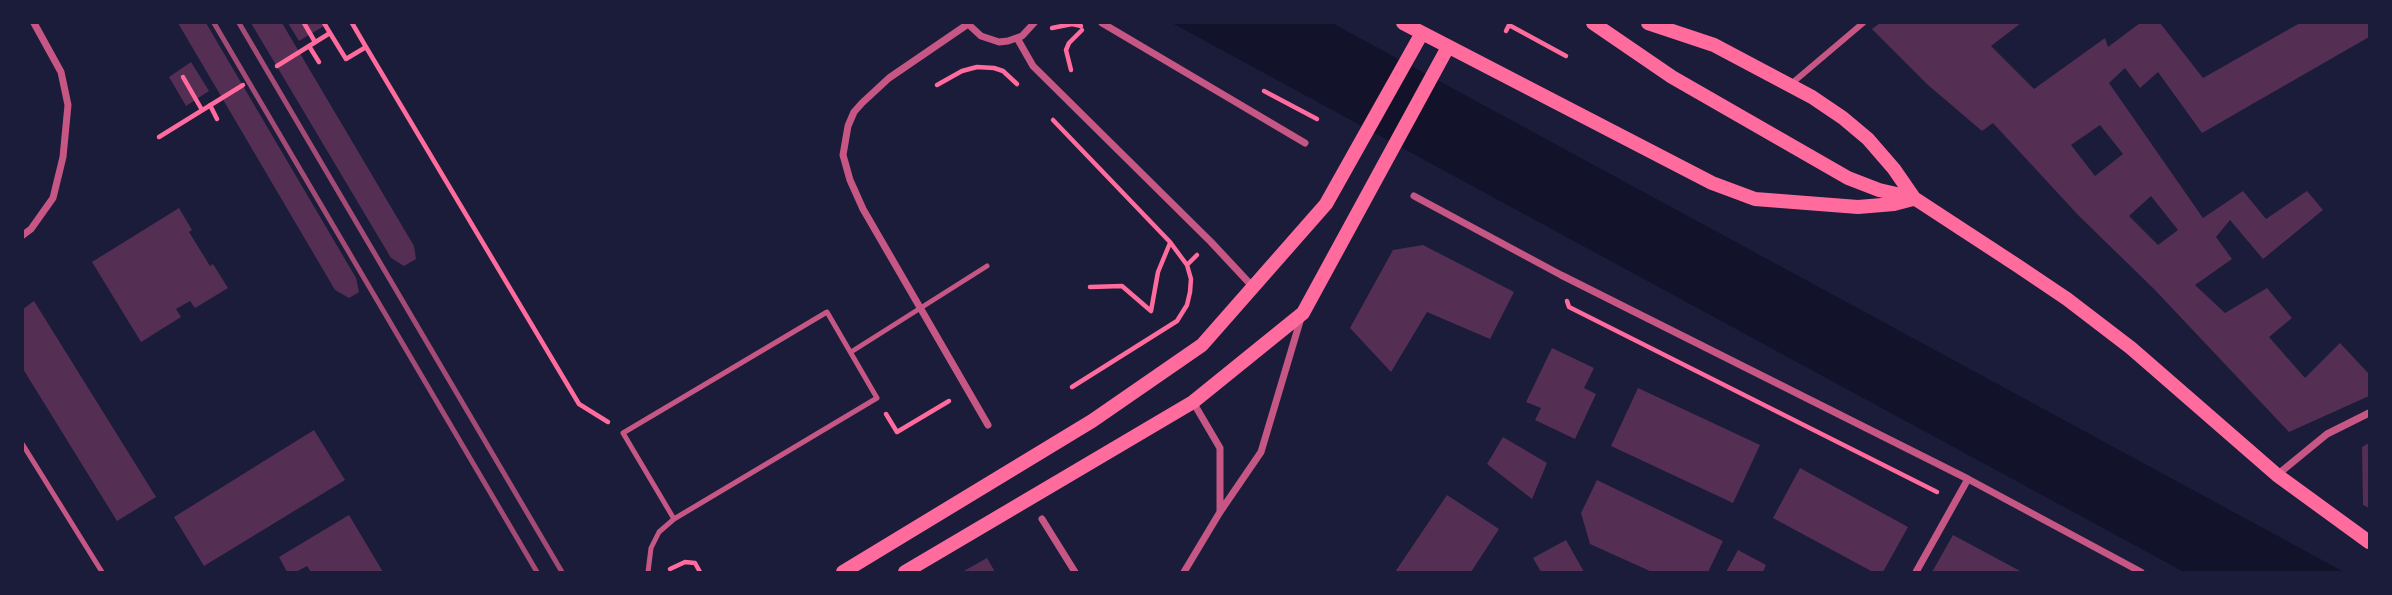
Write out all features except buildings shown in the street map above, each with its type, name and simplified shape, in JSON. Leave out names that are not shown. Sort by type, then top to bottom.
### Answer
[{"type":"main road","points":[[1403,23],[1712,183],[1755,199],[1858,207],[1894,204],[1914,198]]},
{"type":"main road","points":[[1593,23],[1672,77],[1848,178],[1879,190],[1914,198],[2067,299],[2131,348],[2277,475],[2369,542]]},
{"type":"main road","points":[[1648,23],[1713,45],[1791,84],[1843,118],[1868,139],[1914,198]]},
{"type":"main road","points":[[843,572],[1092,421],[1202,345],[1325,204],[1422,33]]},
{"type":"main road","points":[[905,572],[1194,402],[1303,313],[1448,47]]},
{"type":"street","points":[[23,235],[31,229],[53,198],[63,158],[68,105],[61,72],[34,23]]},
{"type":"street","points":[[988,425],[863,209],[850,180],[843,155],[844,137],[854,112],[875,89],[968,23],[973,31],[990,40],[1008,41],[1017,38],[1034,23]]},
{"type":"street","points":[[1101,23],[1305,143]]},
{"type":"street","points":[[1791,84],[1863,23]]},
{"type":"street","points":[[1017,38],[1032,66],[1211,242],[1254,288]]},
{"type":"street","points":[[1414,196],[1561,275],[1968,479],[2141,572]]},
{"type":"street","points":[[1184,572],[1220,512],[1261,452],[1303,313]]},
{"type":"street","points":[[1194,402],[1220,447],[1220,512]]},
{"type":"street","points":[[2277,475],[2327,434],[2369,414]]},
{"type":"street","points":[[1916,572],[1968,479]]},
{"type":"street","points":[[1042,519],[1075,572]]},
{"type":"lane","points":[[851,352],[988,266]]},
{"type":"lane","points":[[648,572],[651,548],[659,532],[674,519],[877,398],[827,312],[623,433],[674,519]]},
{"type":"lane","points":[[23,445],[102,572]]},
{"type":"path","points":[[304,23],[315,42]]},
{"type":"path","points":[[324,23],[346,59],[366,47]]},
{"type":"path","points":[[352,23],[579,404],[623,433]]},
{"type":"path","points":[[1048,29],[1072,24],[1085,28],[1069,43],[1066,50],[1069,68],[1074,75]]},
{"type":"path","points":[[1506,31],[1509,25],[1566,56]]},
{"type":"path","points":[[277,66],[330,33]]},
{"type":"path","points":[[309,46],[319,62]]},
{"type":"path","points":[[937,85],[962,71],[977,67],[1003,71],[1021,89]]},
{"type":"path","points":[[183,77],[202,110]]},
{"type":"path","points":[[159,137],[243,85]]},
{"type":"path","points":[[210,105],[217,119]]},
{"type":"path","points":[[1049,116],[1170,242],[1187,265],[1191,279],[1187,305],[1177,321],[1072,387]]},
{"type":"path","points":[[1090,287],[1122,286],[1151,311],[1158,272],[1170,242]]},
{"type":"path","points":[[1187,265],[1211,242]]},
{"type":"path","points":[[1569,307],[1929,488]]},
{"type":"path","points":[[877,398],[897,432],[967,389]]},
{"type":"path","points":[[667,572],[685,562],[695,563],[699,572]]},
{"type":"shaded area","points":[[1172,23],[1332,23],[2344,572],[2184,572]]},
{"type":"railway","points":[[214,23],[537,572]]},
{"type":"railway","points":[[239,23],[562,572]]}]
